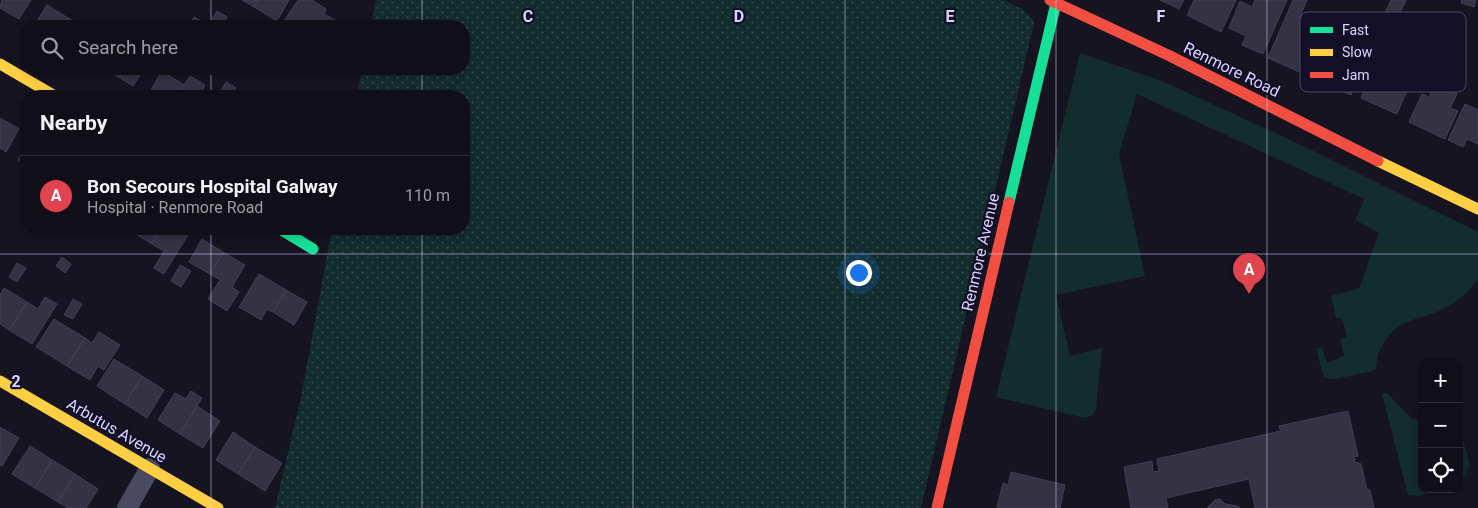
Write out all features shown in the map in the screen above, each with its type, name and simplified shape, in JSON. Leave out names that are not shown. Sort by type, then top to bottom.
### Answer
[{"type":"street","name":"Renmore Road","points":[[1053,1],[1179,61],[1455,200],[1478,209]]},
{"type":"street","name":"Renmore Avenue","points":[[937,508],[1053,1]]},
{"type":"street","points":[[0,64],[45,90]]},
{"type":"street","points":[[290,235],[314,249]]},
{"type":"street","name":"Arbutus Avenue","points":[[0,381],[218,508]]},
{"type":"street","points":[[127,508],[150,468]]},
{"type":"green space","points":[[376,0],[1004,0],[1022,9],[1032,18],[1034,23],[921,508],[275,508],[301,397],[331,235],[470,235],[470,90],[358,90],[361,75],[470,75],[470,20],[372,20]]},
{"type":"green space","points":[[1080,53],[1162,81],[1299,144],[1478,232],[1478,279],[1458,300],[1433,313],[1407,322],[1393,332],[1386,339],[1380,350],[1376,369],[1373,371],[1335,379],[1326,378],[1323,375],[1316,348],[1322,347],[1327,363],[1344,356],[1340,339],[1347,337],[1342,318],[1336,318],[1331,296],[1359,288],[1379,233],[1355,220],[1364,199],[1137,94],[1119,154],[1145,276],[1056,295],[1070,356],[1102,348],[1096,410],[1093,415],[1085,418],[996,397]]},
{"type":"green space","points":[[1387,393],[1411,418],[1418,419],[1418,493],[1428,493],[1419,496],[1408,495],[1382,394]]},
{"type":"green space","points":[[1463,438],[1470,466],[1463,479]]},
{"type":"building","points":[[2,0],[31,0],[19,19],[0,8]]},
{"type":"building","points":[[242,0],[257,0],[254,7]]},
{"type":"building","points":[[257,0],[289,0],[278,20],[254,7]]},
{"type":"building","points":[[298,0],[312,0],[326,9],[324,14],[333,19],[332,20],[285,20]]},
{"type":"building","points":[[1160,0],[1184,0],[1179,9]]},
{"type":"building","points":[[1194,0],[1236,0],[1221,32],[1187,15]]},
{"type":"building","points":[[1255,0],[1287,0],[1263,54],[1242,45],[1246,36],[1229,28],[1240,1],[1252,7]]},
{"type":"building","points":[[1293,0],[1307,0],[1302,12],[1300,12],[1298,21],[1300,22],[1300,72],[1268,58]]},
{"type":"building","points":[[1391,0],[1406,0],[1401,12],[1386,12]]},
{"type":"building","points":[[1462,0],[1476,0],[1474,7],[1461,3]]},
{"type":"building","points":[[47,5],[68,18],[67,20],[38,20]]},
{"type":"building","points":[[217,11],[227,17],[225,20],[212,20]]},
{"type":"building","points":[[115,75],[140,75],[133,86]]},
{"type":"building","points":[[160,75],[168,75],[184,85],[181,90],[151,90]]},
{"type":"building","points":[[190,76],[205,85],[202,90],[181,90]]},
{"type":"building","points":[[226,82],[236,88],[235,90],[221,90]]},
{"type":"building","points":[[1364,92],[1406,92],[1397,114],[1361,98]]},
{"type":"building","points":[[1431,92],[1453,92],[1457,94],[1450,108],[1458,111],[1445,139],[1409,122],[1422,94],[1429,97]]},
{"type":"building","points":[[1465,104],[1478,110],[1478,144],[1467,139],[1463,147],[1448,140]]},
{"type":"building","points":[[0,118],[19,129],[6,152],[0,148]]},
{"type":"building","points":[[137,235],[157,235],[152,244]]},
{"type":"building","points":[[157,235],[188,235],[164,274],[154,268],[164,251],[152,244]]},
{"type":"building","points":[[202,239],[223,252],[210,274],[189,262]]},
{"type":"building","points":[[223,252],[245,265],[232,287],[239,292],[227,311],[208,299],[220,280],[210,274]]},
{"type":"building","points":[[62,257],[71,264],[65,273],[56,266]]},
{"type":"building","points":[[17,263],[26,268],[17,282],[9,277]]},
{"type":"building","points":[[180,265],[191,271],[181,287],[171,281]]},
{"type":"building","points":[[259,274],[286,290],[273,312],[267,309],[261,320],[239,307]]},
{"type":"building","points":[[4,288],[27,302],[9,330],[0,324],[0,295]]},
{"type":"building","points":[[286,290],[307,302],[294,325],[273,312]]},
{"type":"building","points":[[45,297],[57,304],[32,344],[9,330],[27,302],[38,309]]},
{"type":"building","points":[[73,299],[82,304],[73,319],[64,315]]},
{"type":"building","points":[[54,319],[85,338],[67,366],[36,347]]},
{"type":"building","points":[[99,332],[120,345],[104,370],[98,366],[90,380],[67,366],[85,338],[92,343]]},
{"type":"building","points":[[114,359],[142,376],[125,404],[97,386]]},
{"type":"building","points":[[142,376],[164,390],[147,418],[125,404]]},
{"type":"building","points":[[191,391],[202,398],[180,434],[158,420],[175,393],[186,399]]},
{"type":"building","points":[[197,406],[220,421],[203,448],[180,434]]},
{"type":"building","points":[[1348,411],[1358,456],[1354,457],[1355,462],[1361,464],[1367,490],[1370,490],[1374,508],[1255,508],[1249,479],[1166,498],[1168,508],[1131,508],[1124,467],[1152,461],[1153,472],[1159,471],[1157,459],[1281,431],[1279,426]]},
{"type":"building","points":[[0,427],[19,438],[2,466],[0,465]]},
{"type":"building","points":[[233,432],[255,447],[238,474],[216,460]]},
{"type":"building","points":[[30,446],[52,460],[35,488],[12,474]]},
{"type":"building","points":[[255,447],[282,463],[265,491],[238,474]]},
{"type":"building","points":[[52,460],[75,474],[58,502],[35,488]]},
{"type":"building","points":[[1011,472],[1065,485],[1060,508],[997,508],[1003,483],[1008,485]]},
{"type":"building","points":[[75,474],[98,489],[86,508],[68,508],[58,502]]},
{"type":"building","points":[[1220,499],[1225,504],[1240,508],[1207,508],[1215,500]]},
{"type":"traffic: fast","points":[[1009,202],[1056,3]]},
{"type":"traffic: fast","points":[[290,235],[313,249]]},
{"type":"traffic: slow","points":[[0,64],[45,90]]},
{"type":"traffic: slow","points":[[1378,161],[1478,209]]},
{"type":"traffic: slow","points":[[0,381],[218,508]]},
{"type":"traffic: jam","points":[[1050,0],[1170,56],[1378,161]]},
{"type":"traffic: jam","points":[[937,508],[1009,202]]},
{"type":"place","name":"Bon Secours Hospital Galway","points":[[1249,294]]}]
